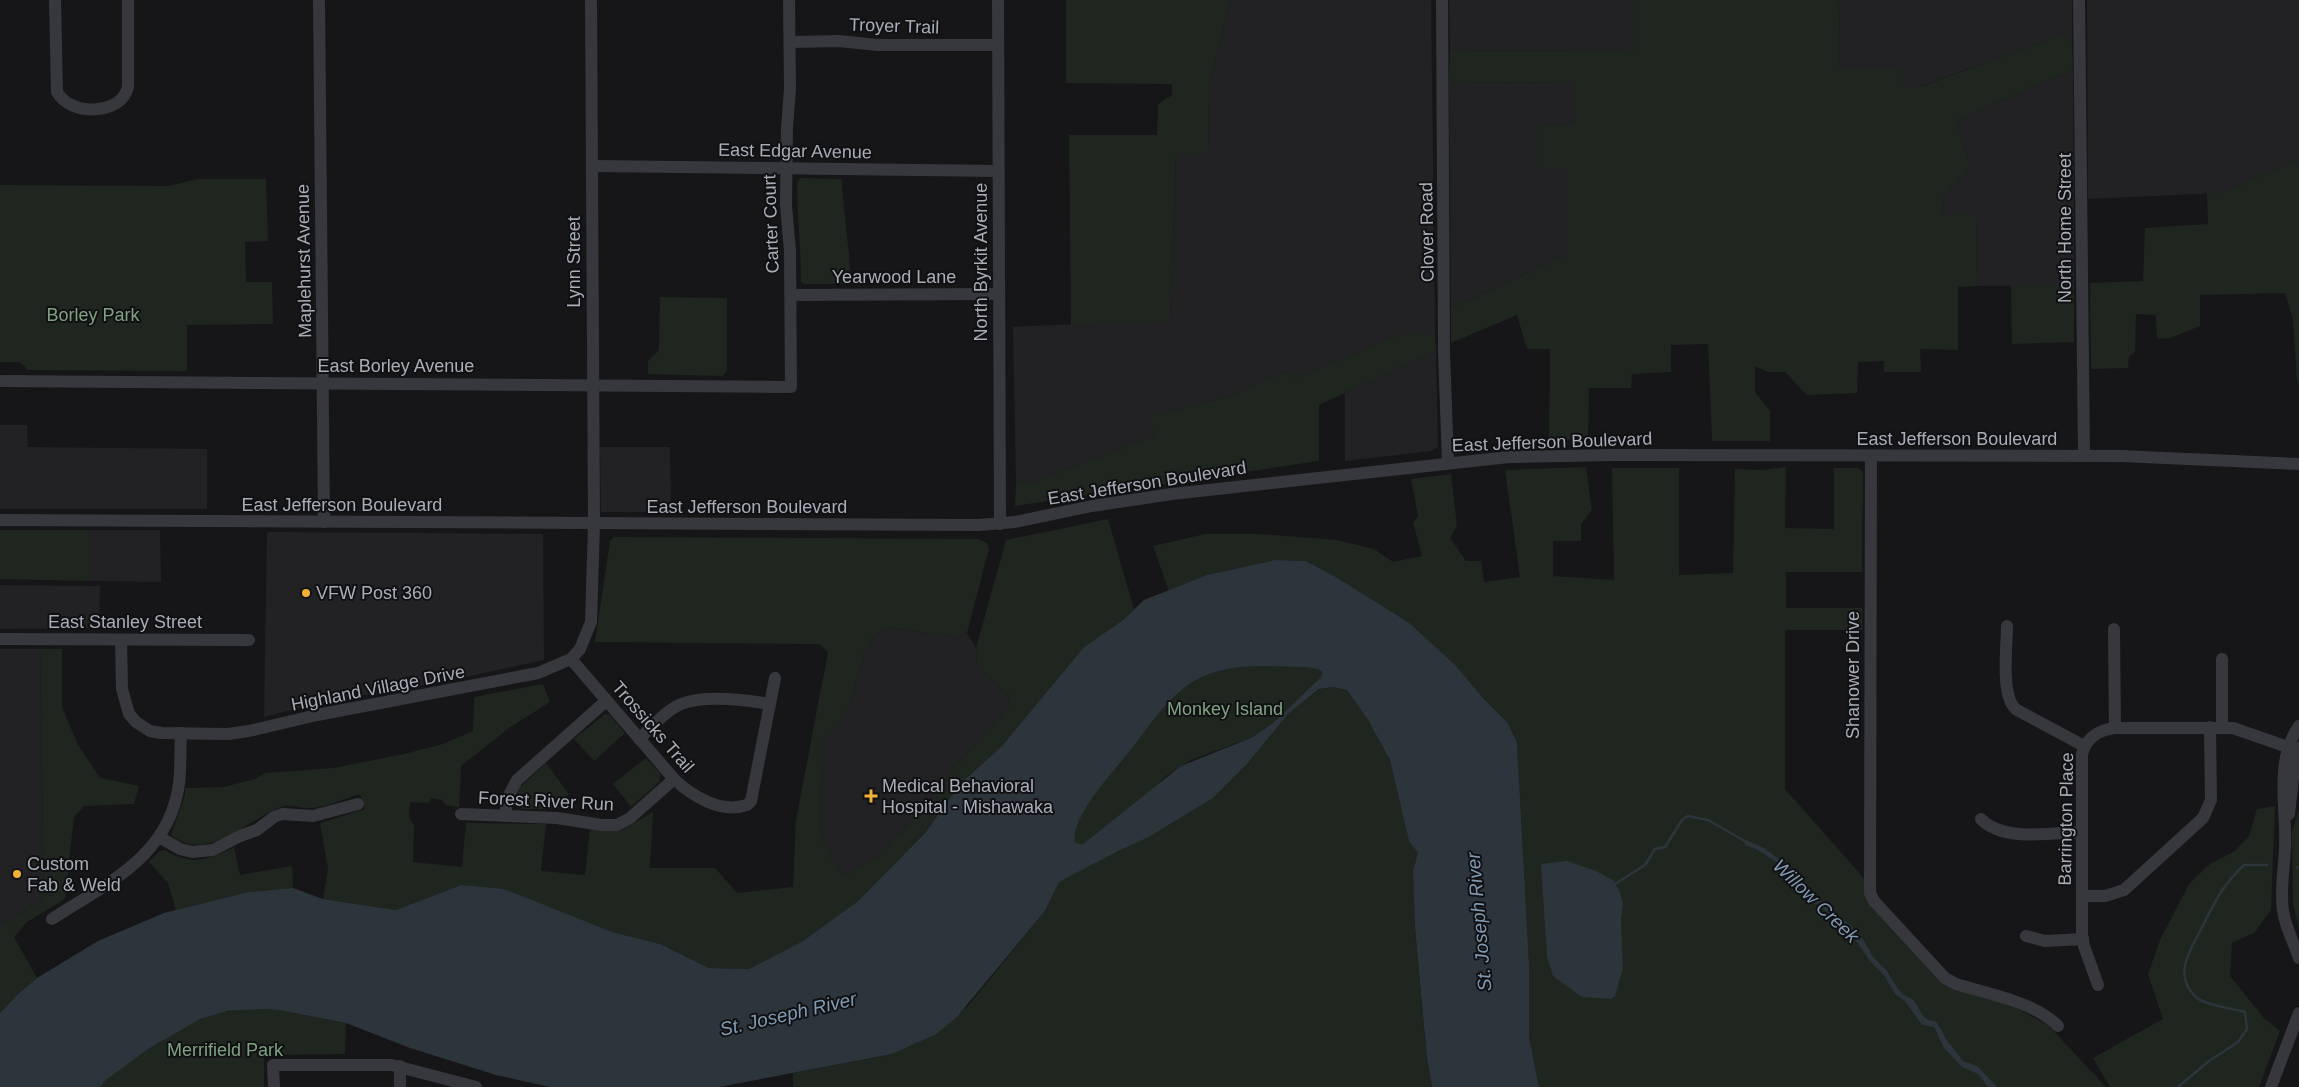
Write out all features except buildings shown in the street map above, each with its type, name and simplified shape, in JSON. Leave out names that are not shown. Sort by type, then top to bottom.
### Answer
[{"type":"street","points":[[55,0],[57,92],[71,106],[104,108],[111,108],[122,100],[128,87],[128,0]]},
{"type":"street","name":"Maplehurst Avenue","points":[[319,0],[324,522]]},
{"type":"street","name":"Lynn Street","points":[[591,0],[594,524]]},
{"type":"street","name":"Carter Court","points":[[789,0],[790,42],[786,205],[790,244],[791,387]]},
{"type":"street","name":"North Byrkit Avenue","points":[[998,0],[1000,524]]},
{"type":"street","name":"Clover Road","points":[[1442,0],[1445,368],[1448,463]]},
{"type":"street","name":"North Home Street","points":[[2080,0],[2084,456]]},
{"type":"street","name":"Troyer Trail","points":[[790,42],[839,41],[877,45],[998,45]]},
{"type":"street","name":"East Edgar Avenue","points":[[592,166],[998,171]]},
{"type":"street","name":"Yearwood Lane","points":[[791,295],[998,294]]},
{"type":"street","name":"East Borley Avenue","points":[[0,381],[791,387]]},
{"type":"street","name":"East Jefferson Boulevard","points":[[0,520],[594,524],[1000,524],[1092,506],[1172,494],[1485,458],[1559,456],[2084,456],[2299,464]]},
{"type":"street","name":"Shanower Drive","points":[[1871,456],[1870,893],[1874,901],[1945,978],[1956,984],[2032,1009],[2051,1019],[2058,1026]]},
{"type":"street","points":[[571,659],[580,649],[591,622],[594,524]]},
{"type":"street","points":[[2007,626],[2006,678],[2007,696],[2010,704],[2017,710],[2084,746]]},
{"type":"street","points":[[2114,628],[2115,728]]},
{"type":"street","name":"East Stanley Street","points":[[0,639],[249,640]]},
{"type":"street","name":"Highland Village Drive","points":[[121,640],[122,689],[129,714],[136,722],[150,731],[161,734],[228,734],[271,728],[317,715],[538,674],[571,659]]},
{"type":"street","name":"Trossicks Trail","points":[[571,659],[674,779],[690,794],[702,800],[733,807],[747,805],[754,791],[770,704]]},
{"type":"street","points":[[2082,896],[2105,896],[2124,890],[2203,818],[2211,800],[2222,659]]},
{"type":"street","points":[[639,739],[671,710],[690,701],[752,701],[770,704],[775,678]]},
{"type":"street","points":[[505,816],[507,799],[517,780],[606,701]]},
{"type":"street","points":[[2299,726],[2291,805],[2286,828],[2282,910],[2299,958]]},
{"type":"street","name":"Barrington Place","points":[[2098,985],[2083,940],[2082,896],[2082,754],[2084,746],[2093,735],[2101,730],[2115,728],[2216,727],[2239,729],[2296,749]]},
{"type":"street","points":[[52,919],[133,866],[147,854],[159,837],[177,790],[181,734]]},
{"type":"street","name":"Forest River Run","points":[[461,814],[556,818],[602,825],[617,824],[630,818],[674,779]]},
{"type":"street","points":[[159,837],[180,849],[192,852],[213,850],[240,836],[257,830],[282,814],[313,816],[358,804]]},
{"type":"street","points":[[1981,819],[1992,828],[2006,833],[2082,832]]},
{"type":"street","points":[[2026,936],[2045,941],[2083,940]]},
{"type":"street","points":[[2271,1087],[2299,1012]]},
{"type":"street","points":[[274,1087],[273,1065],[400,1066],[476,1087]]},
{"type":"street","points":[[400,1066],[400,1087]]},
{"type":"shaded area","points":[[1230,0],[1431,0],[1435,334],[1400,334],[1296,378],[1284,371],[1228,397],[1150,416],[1155,435],[1030,483],[1016,484],[1013,327],[1170,320],[1176,154],[1208,153],[1209,88]]},
{"type":"shaded area","points":[[1449,0],[1634,0],[1634,50],[1450,51]]},
{"type":"shaded area","points":[[1836,0],[2072,0],[2072,42],[2064,34],[1919,87],[1902,87],[1902,68],[1838,69],[1840,2]]},
{"type":"shaded area","points":[[2087,0],[2299,0],[2299,159],[2221,193],[2088,199]]},
{"type":"shaded area","points":[[2073,70],[2074,285],[1977,286],[1976,214],[1942,215],[1943,197],[1970,168],[1957,120]]},
{"type":"shaded area","points":[[1449,82],[1575,83],[1576,124],[1539,125],[1568,168],[1568,254],[1451,308]]},
{"type":"shaded area","points":[[1436,351],[1438,447],[1431,451],[1345,461],[1345,393]]},
{"type":"shaded area","points":[[0,425],[27,425],[28,447],[207,449],[207,509],[0,509]]},
{"type":"shaded area","points":[[600,447],[670,447],[671,512],[601,512]]},
{"type":"shaded area","points":[[89,530],[160,530],[161,582],[89,581]]},
{"type":"shaded area","points":[[267,532],[543,534],[544,660],[447,681],[314,704],[264,717]]},
{"type":"shaded area","points":[[0,585],[100,586],[99,628],[0,629]]},
{"type":"shaded area","points":[[889,628],[957,637],[967,633],[976,648],[977,666],[1010,697],[1007,711],[954,767],[928,803],[881,854],[842,876],[821,836],[820,797],[823,738],[847,713],[866,648],[875,634]]},
{"type":"shaded area","points":[[0,649],[40,649],[44,898],[0,926]]},
{"type":"green space","points":[[1066,0],[1230,0],[1209,88],[1208,154],[1176,154],[1170,321],[1071,325],[1069,135],[1157,135],[1158,104],[1172,95],[1172,84],[1066,83]]},
{"type":"green space","points":[[1634,0],[1836,0],[1840,2],[1838,68],[1902,68],[1902,87],[1920,87],[2064,34],[2072,42],[2073,70],[1957,120],[1970,168],[1943,197],[1942,214],[1976,214],[1977,286],[1958,287],[1958,350],[1920,349],[1921,372],[1884,372],[1884,361],[1858,362],[1857,393],[1807,395],[1785,372],[1768,372],[1755,366],[1755,392],[1770,411],[1770,441],[1712,441],[1708,344],[1671,345],[1671,372],[1632,374],[1631,388],[1589,388],[1588,439],[1549,440],[1550,349],[1527,349],[1517,315],[1451,343],[1451,308],[1568,254],[1568,169],[1538,169],[1538,125],[1576,124],[1574,83],[1449,82],[1450,51],[1633,50]]},
{"type":"green space","points":[[2299,159],[2299,382],[2297,381],[2293,320],[2285,293],[2200,295],[2200,326],[2171,338],[2157,339],[2156,315],[2136,314],[2135,352],[2129,356],[2128,368],[2091,369],[2090,283],[2143,281],[2145,228],[2208,224],[2207,193],[2221,193]]},
{"type":"green space","points":[[801,178],[842,179],[851,284],[805,284],[801,282],[797,182]]},
{"type":"green space","name":"Borley Park","points":[[198,179],[266,179],[268,241],[245,242],[246,282],[272,282],[273,324],[187,325],[187,371],[28,370],[19,362],[0,362],[0,185],[168,186]]},
{"type":"green space","points":[[2011,285],[2074,285],[2074,342],[2012,344]]},
{"type":"green space","points":[[660,297],[727,298],[727,371],[723,376],[648,374],[648,361],[659,350]]},
{"type":"green space","points":[[1400,334],[1435,334],[1436,351],[1319,405],[1319,461],[1015,506],[1016,484],[1030,483],[1155,435],[1149,416],[1228,397],[1284,371],[1296,378]]},
{"type":"green space","points":[[1586,467],[1592,510],[1581,524],[1581,541],[1553,541],[1553,576],[1614,580],[1612,468],[1679,468],[1679,575],[1733,573],[1735,469],[1760,470],[1786,467],[1785,528],[1834,529],[1834,468],[1858,468],[1863,472],[1862,572],[1786,572],[1786,608],[1862,608],[1862,630],[1785,630],[1785,789],[1862,876],[1874,901],[1940,974],[1994,996],[2048,1025],[2106,1087],[1539,1087],[1529,1036],[1529,963],[1517,742],[1507,722],[1408,622],[1336,577],[1306,561],[1275,560],[1207,575],[1169,591],[1153,546],[1205,534],[1259,534],[1337,540],[1374,549],[1393,562],[1422,556],[1413,522],[1418,516],[1411,479],[1451,474],[1457,526],[1450,538],[1466,561],[1481,561],[1484,582],[1520,577],[1505,470]]},
{"type":"green space","points":[[1108,519],[1134,609],[1123,620],[1084,647],[1002,746],[961,783],[925,833],[858,901],[803,941],[749,969],[709,968],[660,944],[612,932],[461,885],[396,910],[323,899],[328,869],[320,823],[365,809],[360,794],[317,807],[284,806],[214,842],[199,845],[185,843],[171,835],[185,795],[185,788],[224,787],[255,779],[266,773],[333,768],[443,744],[473,731],[474,697],[543,684],[550,702],[509,728],[461,766],[459,807],[446,805],[442,800],[432,798],[428,803],[410,802],[409,817],[414,826],[413,862],[462,867],[466,823],[546,824],[541,871],[585,875],[590,829],[620,831],[653,812],[650,868],[715,868],[737,893],[793,887],[796,820],[828,652],[819,644],[595,642],[610,541],[614,537],[977,539],[987,543],[989,549],[967,633],[957,637],[889,628],[875,634],[866,648],[847,713],[824,738],[820,797],[821,836],[842,876],[881,854],[928,803],[954,767],[1007,711],[1010,697],[977,666],[976,648],[1006,540]]},
{"type":"green space","points":[[0,530],[89,530],[89,581],[0,579]]},
{"type":"green space","points":[[40,649],[62,649],[62,707],[78,745],[100,778],[139,786],[134,804],[84,806],[74,817],[65,899],[27,922],[14,937],[37,978],[0,1013],[0,926],[44,898]]},
{"type":"green space","name":"Monkey Island","points":[[1256,666],[1318,669],[1322,672],[1321,677],[1272,724],[1251,738],[1191,760],[1166,776],[1153,789],[1083,844],[1075,843],[1080,819],[1094,794],[1163,708],[1183,689],[1207,675],[1219,671]]},
{"type":"green space","points":[[1333,687],[1347,690],[1368,720],[1390,760],[1409,840],[1418,853],[1413,871],[1415,928],[1427,1058],[1432,1087],[793,1087],[793,1073],[892,1054],[967,1007],[1045,911],[1059,882],[1118,850],[1149,837],[1213,798],[1247,764],[1288,714],[1320,689]]},
{"type":"green space","points":[[609,714],[625,733],[594,761],[574,739],[604,715]]},
{"type":"green space","points":[[646,758],[661,774],[659,782],[631,807],[613,784]]},
{"type":"green space","points":[[546,763],[569,794],[558,809],[522,809],[517,807],[514,801],[520,787]]},
{"type":"green space","points":[[2275,806],[2271,910],[2254,933],[2232,943],[2230,976],[2264,1018],[2280,1031],[2259,1087],[2110,1087],[2093,1058],[2163,1019],[2148,974],[2160,940],[2189,884],[2210,864],[2235,851],[2249,836],[2257,809]]},
{"type":"green space","points":[[2299,810],[2299,928],[2293,905],[2292,831]]},
{"type":"green space","points":[[234,847],[240,875],[292,866],[293,888],[248,892],[176,910],[168,883],[149,862],[160,851],[165,850],[191,860],[208,858]]},
{"type":"green space","name":"Merrifield Park","points":[[262,1009],[279,1010],[346,1023],[345,1054],[264,1055],[264,1087],[100,1087],[121,1068],[152,1046],[200,1019],[218,1013]]},
{"type":"water","name":"St. Joseph River","points":[[1275,560],[1306,561],[1336,577],[1408,622],[1454,664],[1507,722],[1517,742],[1529,963],[1529,1036],[1539,1087],[1432,1087],[1427,1058],[1415,928],[1413,871],[1418,853],[1409,841],[1390,760],[1368,720],[1347,690],[1333,687],[1319,689],[1288,714],[1247,764],[1213,798],[1149,837],[1059,882],[1045,911],[956,1018],[936,1034],[892,1054],[719,1087],[550,1087],[496,1075],[410,1048],[346,1023],[279,1010],[262,1009],[227,1011],[200,1019],[148,1049],[106,1080],[100,1087],[0,1087],[0,1013],[37,978],[98,941],[164,913],[248,892],[293,888],[323,899],[396,910],[461,885],[504,889],[612,932],[660,944],[709,968],[749,969],[803,941],[858,901],[925,833],[961,783],[1002,746],[1084,647],[1123,620],[1144,600],[1207,575]],"holes":[[[1269,666],[1318,669],[1322,672],[1321,677],[1272,724],[1251,738],[1181,766],[1083,844],[1075,843],[1080,820],[1094,795],[1163,708],[1183,689],[1207,675],[1243,667]]]},
{"type":"water","points":[[1746,840],[1764,848],[1780,860],[1797,875],[1811,893],[1850,925],[1863,939],[1873,957],[1887,971],[1898,989],[1904,995],[1914,1000],[1923,1016],[1937,1022],[1946,1039],[1963,1061],[1977,1066],[1997,1087],[1988,1087],[1978,1074],[1962,1067],[1944,1048],[1934,1027],[1922,1025],[1905,1001],[1895,994],[1884,975],[1870,961],[1848,929],[1806,895],[1801,886],[1778,863],[1756,849],[1745,845]]},
{"type":"water","points":[[1567,861],[1596,871],[1613,880],[1619,890],[1623,903],[1621,921],[1623,968],[1615,996],[1611,999],[1582,997],[1553,976],[1547,957],[1541,864]]},
{"type":"waterway","name":"Willow Creek","points":[[1615,884],[1645,865],[1655,849],[1665,847],[1682,820],[1688,816],[1708,820],[1748,843]]},
{"type":"waterway","name":"Willow Creek","points":[[2178,1087],[2209,1061],[2238,1042],[2247,1029],[2245,1012],[2213,1005],[2197,998],[2190,990],[2184,974],[2187,958],[2195,941],[2218,897],[2229,882],[2244,865],[2267,865]]},
{"type":"place","name":"VFW Post 360","points":[[306,593]]},
{"type":"place","name":"Medical Behavioral Hospital - Mishawaka","points":[[871,796]]},
{"type":"place","name":"Custom Fab & Weld","points":[[17,874]]}]
